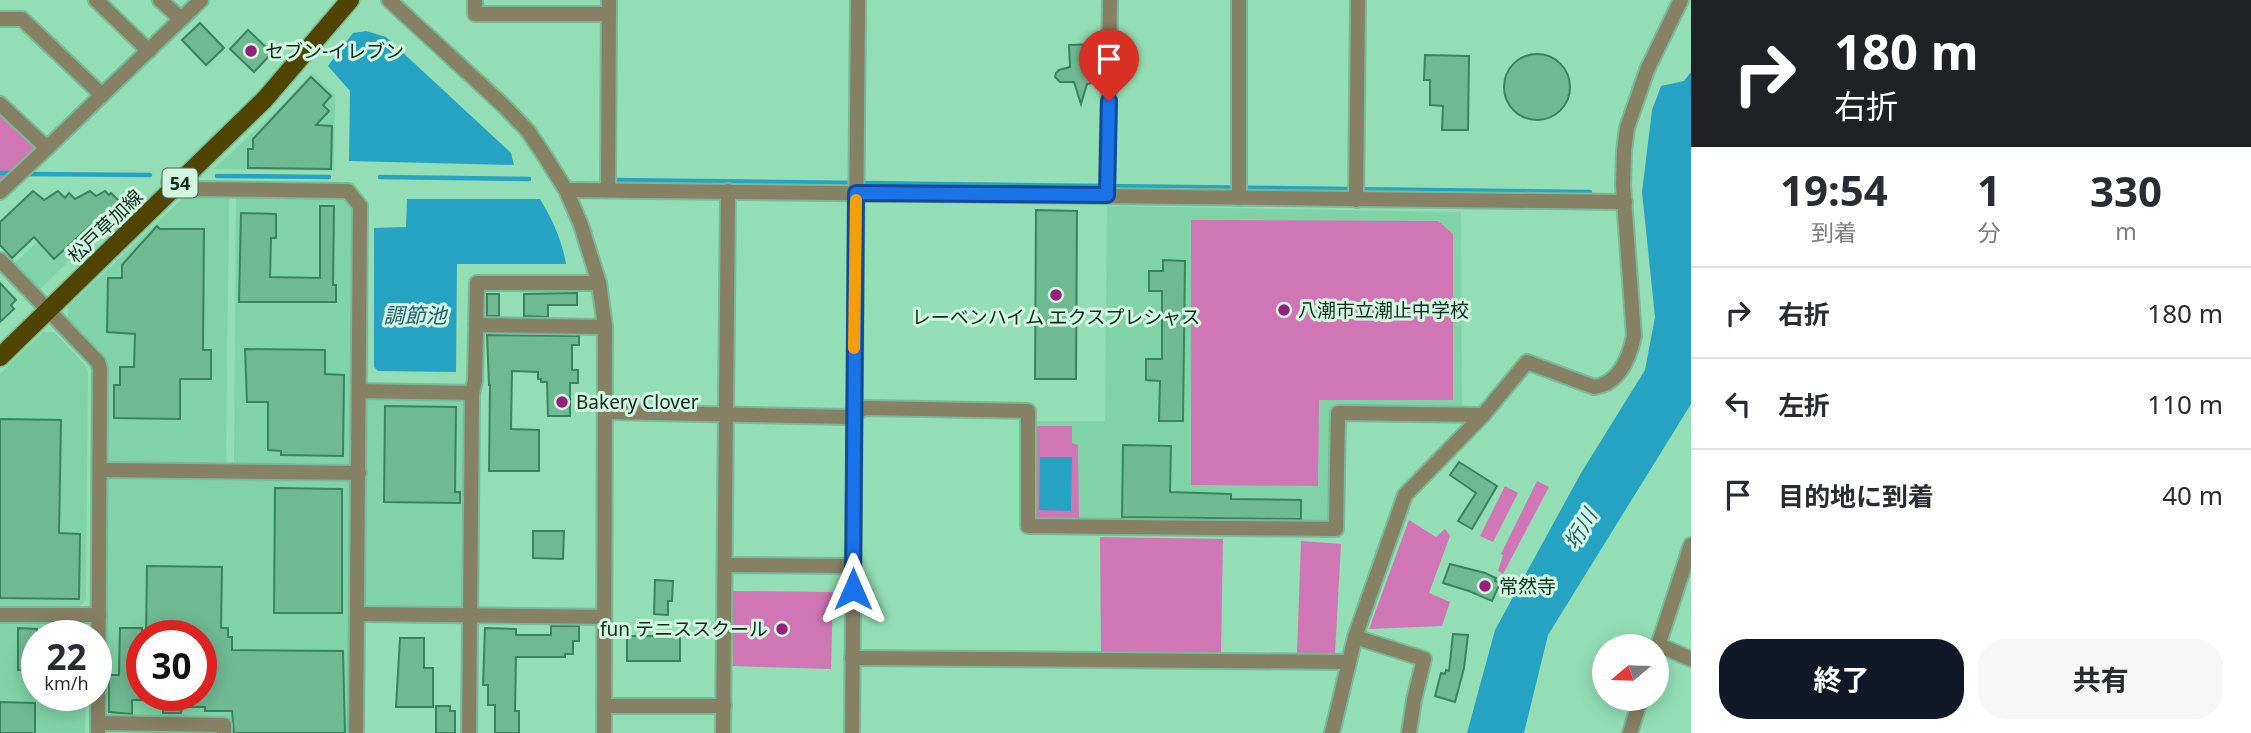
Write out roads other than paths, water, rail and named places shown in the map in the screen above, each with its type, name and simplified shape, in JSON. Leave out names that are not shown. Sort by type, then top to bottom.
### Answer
[{"type":"main road","name":"松戸草加線","points":[[0,345],[45,307],[272,91],[348,0]]},
{"type":"main road","name":"松戸草加線","points":[[0,357],[45,307]]},
{"type":"street","points":[[96,0],[149,51]]},
{"type":"street","points":[[160,0],[181,19]]},
{"type":"street","points":[[5,188],[201,0]]},
{"type":"street","points":[[389,0],[527,131],[566,190],[581,225],[599,284],[605,327],[606,412],[604,733]]},
{"type":"street","points":[[475,0],[475,14],[609,7],[608,190]]},
{"type":"street","points":[[852,733],[858,0]]},
{"type":"street","points":[[1107,195],[1110,0]]},
{"type":"street","points":[[1238,198],[1240,0]]},
{"type":"street","points":[[1356,200],[1357,0]]},
{"type":"street","points":[[1332,733],[1355,637],[1405,495],[1483,415],[1527,362],[1594,387],[1609,383],[1621,371],[1631,350],[1634,337],[1624,151],[1627,128],[1647,70],[1681,0]]},
{"type":"street","points":[[0,19],[22,19],[102,95]]},
{"type":"street","points":[[0,104],[47,148]]},
{"type":"street","points":[[172,185],[348,191],[360,206],[356,733]]},
{"type":"street","points":[[566,190],[728,191],[856,185],[1238,198],[1625,202]]},
{"type":"street","points":[[723,733],[728,191]]},
{"type":"street","points":[[0,260],[97,362],[100,369],[98,728],[224,725],[224,733]]},
{"type":"street","points":[[469,733],[472,393],[475,381],[477,283],[599,284]]},
{"type":"street","points":[[476,325],[605,327]]},
{"type":"street","points":[[359,391],[472,393]]},
{"type":"street","points":[[606,412],[846,417],[864,408],[1028,411],[1028,527],[1322,529],[1336,529],[1338,413],[1483,415]]},
{"type":"street","points":[[100,470],[359,473]]},
{"type":"street","points":[[1662,634],[1691,545]]},
{"type":"street","points":[[725,565],[853,566]]},
{"type":"street","points":[[357,614],[604,617]]},
{"type":"street","points":[[0,615],[99,615]]},
{"type":"street","points":[[1355,637],[1424,659],[1409,733]]},
{"type":"street","points":[[1670,651],[1691,659]]},
{"type":"street","points":[[852,658],[1349,662]]},
{"type":"street","points":[[604,706],[724,706]]},
{"type":"street","points":[[1630,733],[1637,711]]},
{"type":"water","points":[[366,31],[386,37],[511,153],[514,165],[349,161],[350,91],[328,66],[353,33]]},
{"type":"water","name":"垳川","points":[[1691,72],[1691,404],[1548,635],[1524,733],[1467,733],[1495,630],[1581,473],[1645,370],[1655,317],[1642,192],[1652,110],[1661,86],[1684,81]]},
{"type":"water","name":"調節池","points":[[407,199],[540,199],[562,247],[566,264],[457,264],[456,372],[378,371],[374,367],[374,228],[406,227]]},
{"type":"water","points":[[1040,457],[1072,457],[1071,511],[1039,510]]},
{"type":"waterway","points":[[0,173],[13,173]]},
{"type":"waterway","points":[[25,174],[150,175]]},
{"type":"waterway","points":[[217,176],[329,177]]},
{"type":"waterway","points":[[380,177],[529,179]]},
{"type":"waterway","points":[[613,180],[1590,192]]},
{"type":"place","name":"セブン-イレブン","points":[[251,51]]},
{"type":"place","name":"レーベンハイム エクスプレシャス","points":[[1056,295]]},
{"type":"place","name":"八潮市立潮止中学校","points":[[1284,310]]},
{"type":"place","name":"Bakery Clover","points":[[562,402]]},
{"type":"place","name":"常然寺","points":[[1485,586]]},
{"type":"place","name":"fun テニススクール","points":[[782,629]]}]
